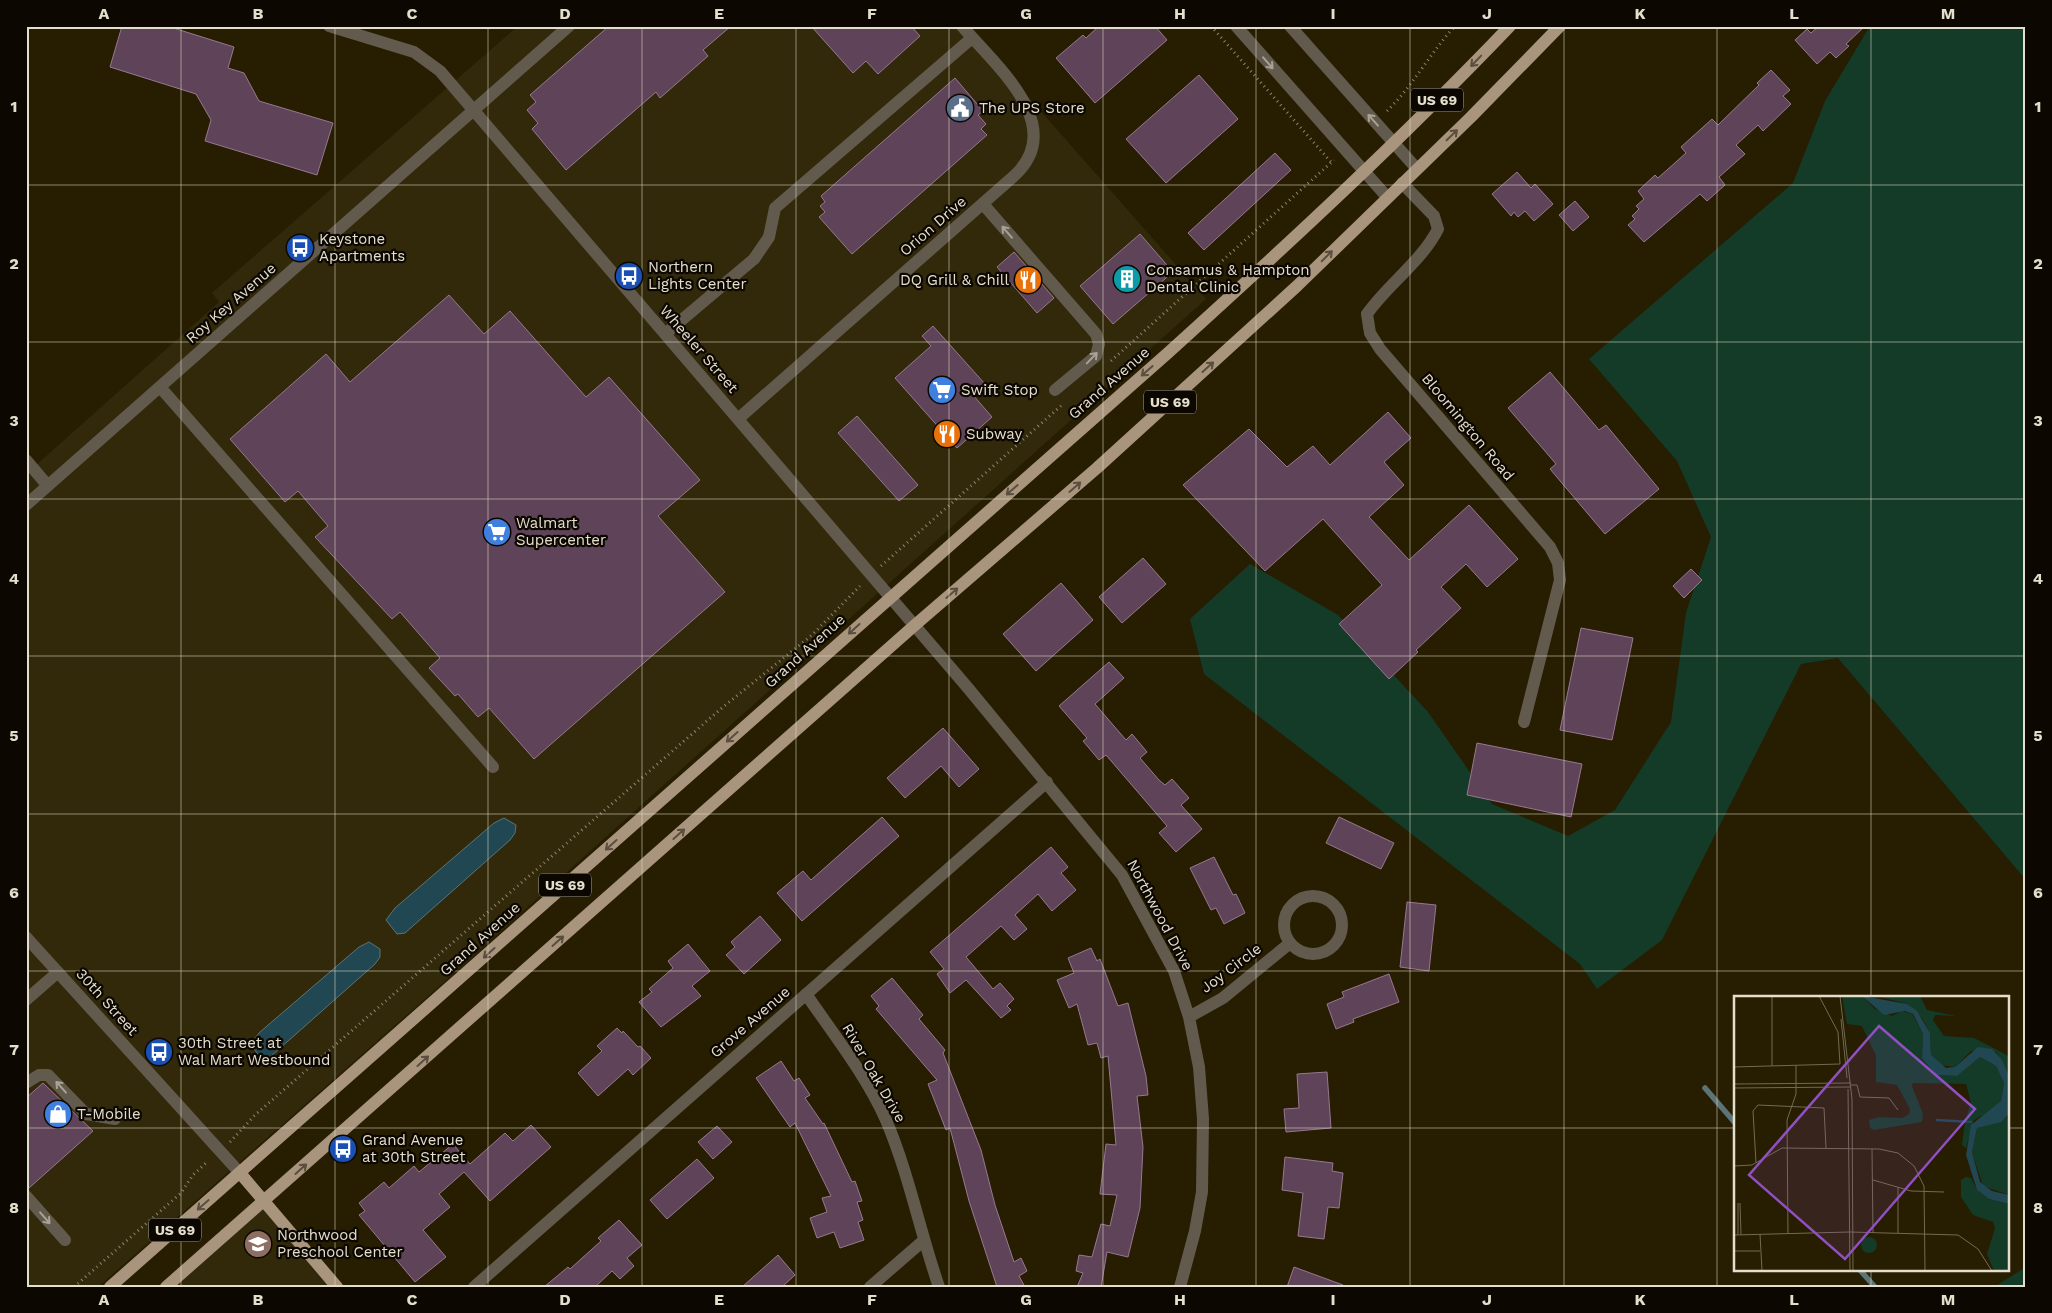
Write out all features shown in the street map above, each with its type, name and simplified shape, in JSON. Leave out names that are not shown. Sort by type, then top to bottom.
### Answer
[{"type":"main road","name":"Grand Avenue","points":[[110,1287],[1183,339],[1276,255],[1363,172],[1510,26]]},
{"type":"main road","name":"US 69","points":[[166,1287],[915,625],[1097,468],[1297,286],[1560,26]]},
{"type":"main road","name":"30th Street","points":[[240,1173],[337,1287]]},
{"type":"street","name":"Wheeler Street","points":[[329,26],[414,52],[440,70],[915,625]]},
{"type":"street","name":"Roy Key Avenue","points":[[26,505],[569,26]]},
{"type":"street","name":"Orion Drive","points":[[738,418],[1020,171],[1030,152],[1034,132],[1030,111],[1018,91],[962,26]]},
{"type":"street","points":[[1236,26],[1387,197]]},
{"type":"street","points":[[1290,26],[1417,169]]},
{"type":"street","points":[[665,334],[754,259],[769,237],[775,208],[972,38]]},
{"type":"street","name":"Bloomington Road","points":[[1402,183],[1434,216],[1438,229],[1430,245],[1379,297],[1367,314],[1370,333],[1386,356],[1550,547],[1558,563],[1560,580],[1524,722]]},
{"type":"street","points":[[982,204],[1096,334],[1099,344],[1096,356],[1055,390]]},
{"type":"street","points":[[160,387],[493,766]]},
{"type":"street","points":[[26,460],[48,486]]},
{"type":"street","name":"Northwood Drive","points":[[915,625],[1047,782],[1122,875],[1174,971],[1189,1017],[1199,1068],[1204,1154],[1202,1192],[1195,1232],[1180,1287]]},
{"type":"street","name":"Grove Avenue","points":[[474,1287],[1047,782]]},
{"type":"street","points":[[1309,895],[1322,896],[1332,902],[1340,912],[1343,924],[1341,936],[1334,946],[1323,952],[1311,954],[1299,951],[1290,943],[1285,932],[1284,920],[1289,908],[1298,900],[1309,895]]},
{"type":"street","name":"30th Street","points":[[26,937],[240,1173]]},
{"type":"street","name":"Joy Circle","points":[[1189,1017],[1223,998],[1290,943]]},
{"type":"street","points":[[26,1000],[58,972]]},
{"type":"street","name":"River Oak Drive","points":[[806,994],[850,1058],[885,1119],[909,1180],[923,1241],[939,1287]]},
{"type":"street","points":[[26,1083],[39,1074],[48,1075],[86,1114],[115,1119]]},
{"type":"street","points":[[26,1196],[65,1240]]},
{"type":"street","points":[[870,1287],[923,1241]]},
{"type":"path","points":[[1211,26],[1331,162]]},
{"type":"path","points":[[1393,105],[1455,26]]},
{"type":"path","points":[[239,1134],[255,1115],[723,707],[812,635],[856,590]]},
{"type":"path","points":[[74,1287],[180,1193],[193,1175],[203,1166]]},
{"type":"shaded area","points":[[518,26],[966,26],[1206,299],[434,991],[98,1287],[26,1287],[26,474],[219,302],[212,293]]},
{"type":"shaded area","name":"Northwood Preschool Center","points":[[265,1201],[337,1287],[166,1287]]},
{"type":"green space","points":[[1870,26],[2026,26],[2026,880],[1838,658],[1801,664],[1662,940],[1597,989],[1580,964],[1204,674],[1190,619],[1250,564],[1338,615],[1428,712],[1492,804],[1568,836],[1615,810],[1671,722],[1686,613],[1711,537],[1677,461],[1589,359],[1793,183],[1825,101]]},
{"type":"green space","points":[[2026,1267],[2026,1287],[1994,1287]]},
{"type":"water","points":[[504,818],[516,825],[515,833],[510,840],[405,933],[397,934],[386,920],[395,908],[494,823]]},
{"type":"water","points":[[369,942],[380,949],[380,957],[375,964],[270,1057],[261,1058],[250,1044],[260,1032],[359,947]]},
{"type":"building","points":[[122,26],[167,26],[234,47],[228,68],[244,73],[259,101],[333,123],[317,175],[205,141],[211,120],[196,94],[110,67]]},
{"type":"building","points":[[609,26],[731,26],[703,50],[708,56],[660,98],[656,92],[566,170],[532,129],[538,123],[527,110],[536,102],[530,95]]},
{"type":"building","points":[[811,26],[911,26],[920,36],[878,74],[866,61],[853,73]]},
{"type":"building","points":[[1099,26],[1155,26],[1167,40],[1095,103],[1056,58],[1083,35],[1086,38]]},
{"type":"building","points":[[1819,26],[1865,26],[1846,44],[1849,46],[1836,58],[1830,52],[1817,64],[1795,40],[1807,29],[1811,33]]},
{"type":"building","points":[[1771,70],[1790,90],[1783,96],[1791,104],[1763,131],[1758,125],[1736,145],[1745,154],[1719,177],[1725,185],[1707,201],[1700,194],[1644,242],[1628,225],[1635,219],[1632,216],[1639,209],[1636,206],[1644,199],[1638,191],[1655,175],[1658,178],[1686,153],[1681,147],[1712,119],[1718,125],[1759,85],[1757,83]]},
{"type":"building","points":[[1199,75],[1238,119],[1166,183],[1126,139]]},
{"type":"building","points":[[955,78],[983,111],[978,115],[986,124],[981,129],[987,135],[852,254],[819,217],[825,212],[820,206],[825,202],[821,196]]},
{"type":"building","points":[[1275,153],[1291,170],[1204,250],[1188,233]]},
{"type":"building","points":[[1517,172],[1531,188],[1535,184],[1553,204],[1534,221],[1525,211],[1518,217],[1514,212],[1511,216],[1492,194]]},
{"type":"building","points":[[1575,201],[1589,217],[1573,231],[1559,215]]},
{"type":"building","name":"Consamus & Hampton Dental Clinic","points":[[1140,234],[1173,272],[1113,324],[1080,286]]},
{"type":"building","name":"DQ Grill & Chill","points":[[1014,252],[1054,298],[1037,313],[997,267]]},
{"type":"building","name":"Walmart Supercenter","points":[[449,295],[484,334],[510,311],[586,397],[609,377],[700,480],[658,516],[725,592],[534,759],[489,708],[478,717],[458,694],[455,696],[429,668],[440,658],[400,612],[392,619],[315,537],[328,526],[298,491],[285,502],[230,439],[326,354],[350,382]]},
{"type":"building","name":"Swift Stop","points":[[933,326],[985,384],[973,395],[992,417],[957,448],[895,378],[931,346],[922,336]]},
{"type":"building","points":[[1550,372],[1599,430],[1606,425],[1659,489],[1605,534],[1550,469],[1556,464],[1508,408]]},
{"type":"building","points":[[1388,412],[1411,438],[1384,462],[1404,485],[1369,517],[1409,560],[1469,505],[1518,559],[1487,587],[1466,564],[1441,587],[1461,608],[1416,650],[1418,652],[1389,679],[1339,624],[1382,585],[1323,519],[1265,571],[1183,485],[1249,429],[1287,467],[1313,446],[1330,465]]},
{"type":"building","points":[[857,416],[918,485],[899,501],[838,433]]},
{"type":"building","points":[[1143,558],[1166,584],[1122,623],[1099,597]]},
{"type":"building","points":[[1691,569],[1702,580],[1684,598],[1673,586]]},
{"type":"building","points":[[1061,583],[1093,620],[1036,671],[1003,634]]},
{"type":"building","points":[[1581,628],[1633,638],[1612,740],[1560,730]]},
{"type":"building","points":[[1109,662],[1124,678],[1095,704],[1126,740],[1132,734],[1147,752],[1140,758],[1159,780],[1165,785],[1172,779],[1189,798],[1181,805],[1202,829],[1176,852],[1159,833],[1167,826],[1106,755],[1099,760],[1083,741],[1087,738],[1059,706]]},
{"type":"building","points":[[943,728],[979,769],[959,787],[941,766],[905,798],[887,778]]},
{"type":"building","points":[[1477,743],[1582,764],[1571,817],[1467,795]]},
{"type":"building","points":[[882,817],[899,836],[802,921],[777,893],[803,871],[811,880]]},
{"type":"building","points":[[1339,817],[1394,843],[1381,869],[1326,843]]},
{"type":"building","points":[[1051,847],[1068,867],[1061,873],[1076,890],[1052,911],[1038,894],[1015,915],[1027,929],[1014,940],[1001,926],[966,957],[993,989],[1000,983],[1014,999],[1007,1006],[1011,1010],[1001,1018],[966,980],[950,993],[937,974],[944,969],[930,952]]},
{"type":"building","points":[[1214,857],[1233,895],[1236,894],[1245,913],[1224,924],[1216,908],[1211,910],[1190,868]]},
{"type":"building","points":[[1407,902],[1436,905],[1429,971],[1400,967]]},
{"type":"building","points":[[760,916],[781,940],[744,974],[726,955],[735,947],[731,942]]},
{"type":"building","points":[[688,944],[710,971],[692,986],[701,996],[661,1027],[639,1002],[652,992],[649,989],[673,968],[668,961]]},
{"type":"building","points":[[1091,948],[1097,961],[1100,959],[1118,1006],[1128,1003],[1146,1076],[1148,1095],[1137,1096],[1143,1147],[1140,1208],[1128,1257],[1107,1252],[1101,1287],[1077,1287],[1083,1273],[1076,1271],[1079,1255],[1092,1257],[1101,1224],[1110,1226],[1117,1195],[1100,1194],[1106,1144],[1116,1145],[1108,1056],[1101,1058],[1097,1043],[1088,1045],[1077,1004],[1069,1008],[1057,980],[1074,973],[1068,958]]},
{"type":"building","points":[[1389,974],[1399,1002],[1353,1019],[1354,1022],[1336,1029],[1327,1004],[1344,997],[1342,992]]},
{"type":"building","points":[[892,978],[923,1015],[919,1019],[945,1050],[943,1053],[981,1150],[995,1205],[1014,1262],[1021,1258],[1027,1271],[1019,1276],[1025,1287],[997,1287],[969,1201],[950,1128],[946,1130],[928,1084],[937,1080],[876,1009],[879,1006],[871,996]]},
{"type":"building","points":[[617,1028],[622,1033],[623,1031],[638,1047],[640,1046],[651,1058],[633,1075],[628,1069],[598,1096],[578,1073],[602,1051],[597,1046]]},
{"type":"building","points":[[781,1061],[794,1081],[799,1078],[810,1095],[805,1098],[824,1123],[852,1182],[855,1181],[862,1201],[857,1202],[863,1220],[858,1222],[864,1240],[840,1248],[834,1232],[817,1238],[810,1218],[827,1212],[822,1198],[831,1196],[795,1123],[790,1127],[756,1078]]},
{"type":"building","points":[[1327,1072],[1331,1128],[1286,1132],[1284,1109],[1299,1108],[1297,1074]]},
{"type":"building","points":[[43,1083],[93,1131],[29,1188],[26,1188],[26,1098]]},
{"type":"building","points":[[531,1125],[551,1147],[490,1201],[464,1172],[439,1194],[450,1207],[423,1230],[446,1257],[415,1282],[359,1215],[365,1211],[359,1203],[384,1182],[389,1188],[414,1166],[419,1172],[453,1144],[470,1164],[505,1133],[513,1141]]},
{"type":"building","points":[[717,1126],[732,1142],[713,1159],[698,1142]]},
{"type":"building","points":[[1285,1157],[1333,1163],[1332,1171],[1343,1173],[1339,1208],[1328,1207],[1324,1239],[1298,1236],[1303,1193],[1282,1190]]},
{"type":"building","points":[[697,1159],[714,1178],[667,1219],[650,1200]]},
{"type":"building","points":[[619,1220],[642,1245],[627,1258],[634,1266],[620,1279],[612,1271],[595,1287],[544,1287],[568,1267],[570,1269],[601,1241],[598,1238]]},
{"type":"building","points":[[778,1255],[795,1275],[782,1287],[742,1287]]},
{"type":"building","points":[[1294,1267],[1343,1285],[1342,1287],[1287,1287]]},
{"type":"waterway","points":[[1705,1088],[1734,1122]]},
{"type":"waterway","points":[[1860,1270],[1875,1287]]},
{"type":"place","name":"The UPS Store","points":[[960,108]]},
{"type":"place","name":"Keystone Apartments","points":[[300,248]]},
{"type":"place","name":"Northern Lights Center","points":[[629,276]]},
{"type":"place","name":"Consamus & Hampton Dental Clinic","points":[[1127,279]]},
{"type":"place","name":"DQ Grill & Chill","points":[[1028,280]]},
{"type":"place","name":"Swift Stop","points":[[942,390]]},
{"type":"place","name":"Subway","points":[[947,434]]},
{"type":"place","name":"Walmart Supercenter","points":[[497,532]]},
{"type":"place","name":"30th Street at Wal Mart Westbound","points":[[159,1052]]},
{"type":"place","name":"T-Mobile","points":[[58,1114]]},
{"type":"place","name":"Grand Avenue at 30th Street","points":[[343,1149]]},
{"type":"place","name":"Northwood Preschool Center","points":[[258,1244]]}]
